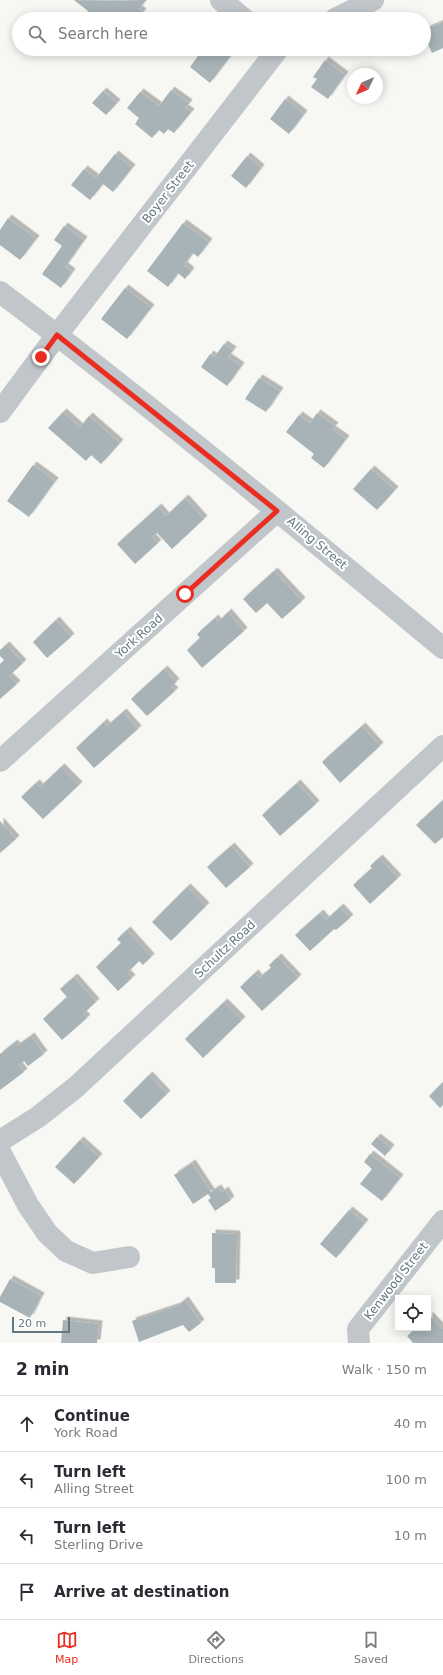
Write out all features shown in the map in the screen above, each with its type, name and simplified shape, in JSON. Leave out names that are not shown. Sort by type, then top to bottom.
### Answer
[{"type":"street","points":[[221,0],[236,12]]},
{"type":"street","points":[[350,12],[373,0]]},
{"type":"street","name":"Boyer Street","points":[[0,412],[57,335],[273,56]]},
{"type":"street","name":"Alling Street","points":[[0,292],[57,335],[277,511],[443,648]]},
{"type":"street","name":"York Road","points":[[0,761],[277,511]]},
{"type":"street","name":"Schultz Road","points":[[0,1141],[38,1117],[76,1087],[443,746]]},
{"type":"street","points":[[0,1152],[28,1205],[47,1233],[66,1251],[92,1263],[129,1257]]},
{"type":"street","name":"Kenwood Street","points":[[359,1343],[358,1329],[443,1221]]},
{"type":"building","points":[[74,0],[146,0],[139,9],[143,12],[87,12],[88,11]]},
{"type":"building","points":[[443,22],[443,48],[432,53],[431,51],[431,27]]},
{"type":"building","points":[[198,56],[230,56],[210,83],[190,67]]},
{"type":"building","points":[[325,60],[345,75],[328,99],[311,87],[317,79],[313,77]]},
{"type":"building","points":[[171,90],[189,103],[185,108],[191,112],[174,133],[168,129],[164,134],[159,130],[152,138],[135,124],[139,118],[127,108],[140,92],[159,106]]},
{"type":"building","points":[[103,91],[117,103],[106,115],[92,103]]},
{"type":"building","points":[[285,99],[304,114],[289,134],[270,119]]},
{"type":"building","points":[[115,154],[132,168],[113,192],[103,184],[90,200],[71,185],[84,169],[96,178]]},
{"type":"building","points":[[247,156],[261,168],[246,188],[231,176]]},
{"type":"building","points":[[8,218],[36,239],[20,260],[0,245],[0,230]]},
{"type":"building","points":[[183,223],[209,242],[198,257],[193,253],[184,265],[191,271],[185,279],[178,273],[168,287],[147,271]]},
{"type":"building","points":[[64,226],[84,240],[65,267],[72,272],[61,288],[42,274],[62,246],[54,240]]},
{"type":"building","points":[[125,288],[151,308],[127,339],[101,319]]},
{"type":"building","points":[[224,344],[233,350],[228,357],[241,366],[227,386],[201,367],[210,354],[214,357]]},
{"type":"building","points":[[259,378],[280,391],[266,412],[245,399]]},
{"type":"building","points":[[63,412],[80,427],[89,416],[120,443],[101,464],[91,455],[86,461],[48,428]]},
{"type":"building","points":[[317,413],[335,426],[332,429],[346,439],[324,468],[311,458],[314,454],[286,432],[299,415],[310,423]]},
{"type":"building","points":[[33,465],[55,481],[29,517],[7,501]]},
{"type":"building","points":[[371,469],[395,490],[377,510],[353,489]]},
{"type":"building","points":[[185,498],[204,519],[172,549],[157,533],[152,537],[158,543],[135,564],[117,544],[158,507],[166,516]]},
{"type":"building","points":[[274,571],[302,601],[282,619],[267,603],[256,613],[243,599]]},
{"type":"building","points":[[228,612],[244,631],[202,668],[187,650],[200,638],[197,634],[215,618],[218,622]]},
{"type":"building","points":[[56,620],[71,637],[47,658],[33,642]]},
{"type":"building","points":[[6,645],[23,663],[9,676],[17,684],[0,699],[0,664],[4,660],[0,656],[0,650]]},
{"type":"building","points":[[164,669],[176,682],[171,687],[175,691],[147,716],[131,699]]},
{"type":"building","points":[[123,712],[138,729],[94,768],[76,748],[104,722],[107,726]]},
{"type":"building","points":[[362,726],[380,746],[340,783],[322,762]]},
{"type":"building","points":[[61,767],[79,785],[43,819],[21,797],[36,783],[40,787]]},
{"type":"building","points":[[297,783],[316,804],[280,836],[262,815]]},
{"type":"building","points":[[443,800],[443,837],[435,844],[416,825]]},
{"type":"building","points":[[0,821],[16,839],[0,853]]},
{"type":"building","points":[[231,846],[250,867],[226,888],[207,867]]},
{"type":"building","points":[[379,858],[398,878],[370,904],[353,885],[372,868],[370,866]]},
{"type":"building","points":[[187,887],[206,906],[171,941],[152,922]]},
{"type":"building","points":[[340,907],[350,918],[336,930],[334,929],[310,951],[295,935],[320,913],[326,920]]},
{"type":"building","points":[[127,930],[151,957],[143,965],[139,961],[127,973],[132,978],[118,991],[96,967],[121,943],[117,939]]},
{"type":"building","points":[[278,957],[298,978],[262,1011],[240,987],[255,973],[259,978],[271,968],[269,965]]},
{"type":"building","points":[[74,977],[96,1002],[83,1014],[87,1018],[62,1040],[43,1019],[67,997],[60,989]]},
{"type":"building","points":[[224,1002],[242,1020],[203,1058],[185,1039]]},
{"type":"building","points":[[31,1036],[44,1054],[28,1066],[24,1061],[19,1065],[24,1072],[0,1090],[0,1054],[14,1043],[17,1046]]},
{"type":"building","points":[[149,1075],[167,1094],[141,1119],[123,1101]]},
{"type":"building","points":[[443,1082],[443,1105],[440,1108],[429,1096]]},
{"type":"building","points":[[377,1137],[391,1148],[385,1156],[371,1144]]},
{"type":"building","points":[[80,1140],[99,1157],[74,1184],[55,1167]]},
{"type":"building","points":[[370,1154],[400,1178],[382,1201],[360,1184],[372,1169],[364,1162]]},
{"type":"building","points":[[192,1163],[211,1192],[218,1188],[221,1193],[225,1190],[231,1200],[215,1211],[208,1200],[211,1198],[208,1194],[193,1204],[174,1175]]},
{"type":"building","points":[[349,1210],[365,1223],[336,1258],[320,1244]]},
{"type":"building","points":[[212,1233],[236,1234],[237,1236],[236,1283],[215,1283],[215,1268],[212,1268]]},
{"type":"building","points":[[10,1279],[41,1296],[30,1318],[0,1302],[0,1297]]},
{"type":"building","points":[[185,1300],[201,1323],[189,1332],[183,1325],[139,1342],[132,1321],[177,1306]]},
{"type":"building","points":[[431,1317],[443,1329],[443,1343],[413,1343],[407,1336],[413,1331],[431,1331]]},
{"type":"building","points":[[63,1320],[99,1324],[97,1343],[61,1343]]},
{"type":"route","points":[[41,357],[57,335],[277,511],[185,594]]}]
